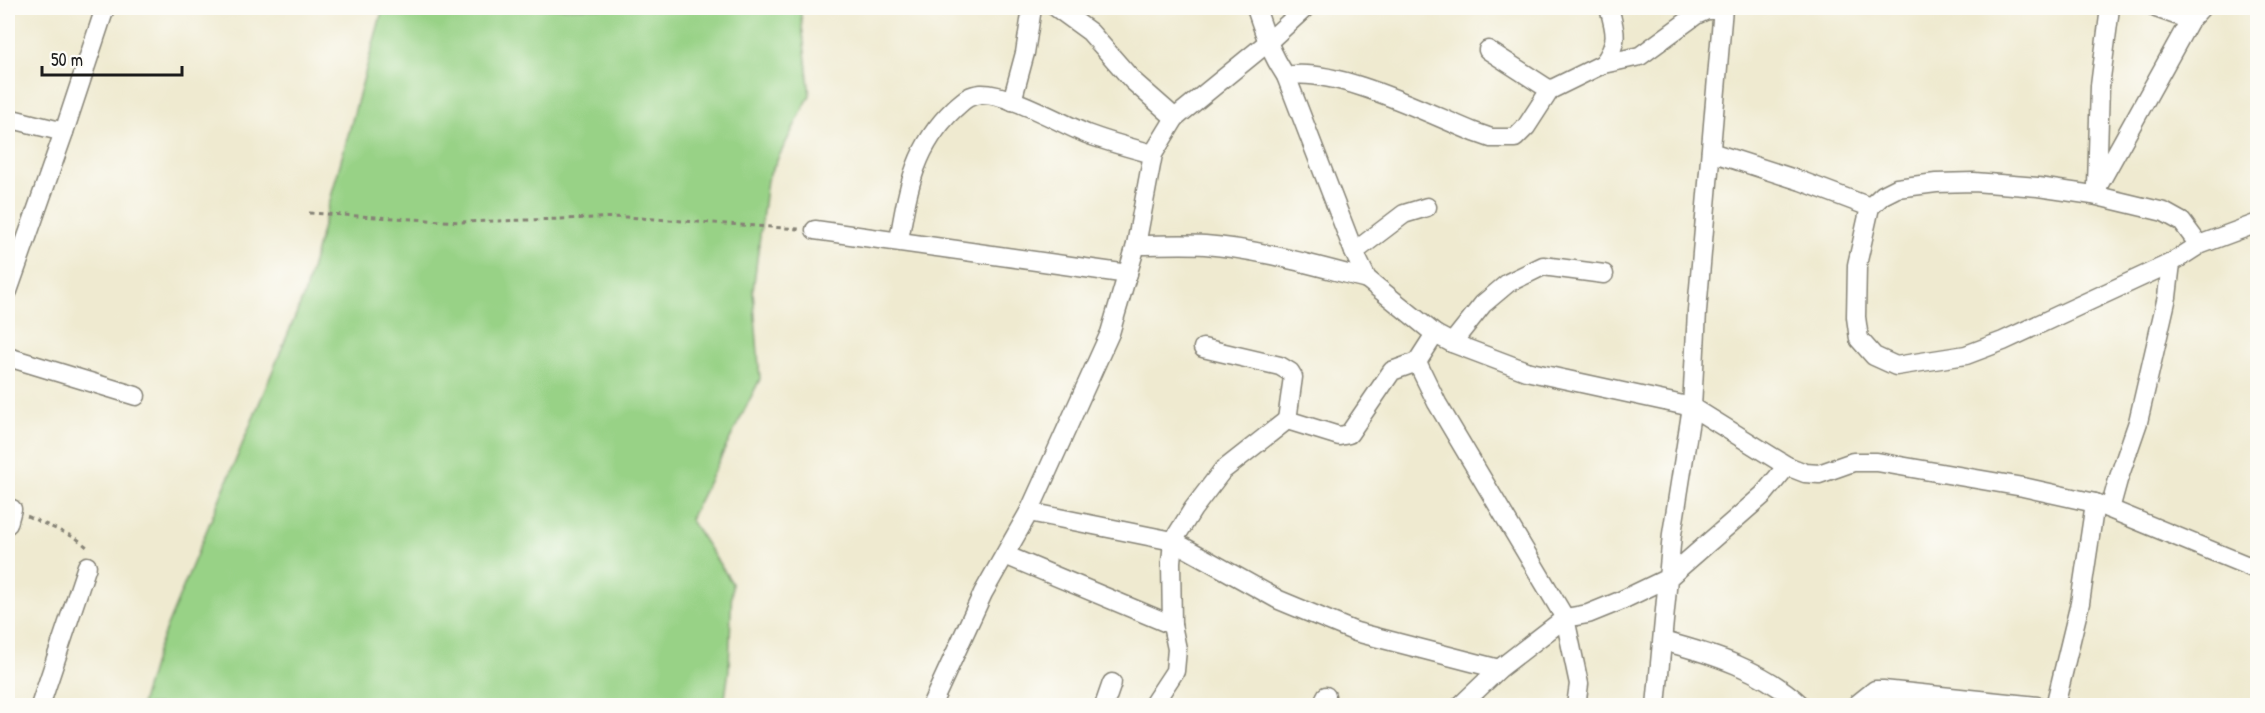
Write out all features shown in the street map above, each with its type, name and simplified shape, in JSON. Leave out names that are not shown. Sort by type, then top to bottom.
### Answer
[{"type":"street","points":[[8,291],[105,8]]},
{"type":"street","points":[[1012,101],[1025,53],[1032,8]]},
{"type":"street","points":[[1057,8],[1090,32],[1134,81],[1175,118]]},
{"type":"street","points":[[1256,8],[1267,43],[1286,76],[1354,252],[1367,279]]},
{"type":"street","points":[[931,705],[983,593],[1029,512],[1110,333],[1136,246],[1153,154],[1175,118],[1267,43],[1305,8]]},
{"type":"street","points":[[1603,64],[1612,51],[1616,32],[1609,8]]},
{"type":"street","points":[[2095,191],[2100,86],[2110,8]]},
{"type":"street","points":[[2095,191],[2195,14],[2156,8]]},
{"type":"street","points":[[1286,76],[1297,73],[1313,74],[1365,88],[1491,138],[1515,138],[1526,127],[1550,90],[1603,64],[1640,56],[1696,15],[1707,10],[1723,9],[1697,311],[1692,407],[1672,534],[1656,705]]},
{"type":"street","points":[[1488,50],[1550,90]]},
{"type":"street","points":[[899,240],[910,182],[921,151],[931,135],[968,96],[983,94],[1012,101],[1089,135],[1153,154]]},
{"type":"street","points":[[8,118],[64,132]]},
{"type":"street","points":[[1711,152],[1801,181],[1870,207]]},
{"type":"street","points":[[2199,245],[2182,222],[2164,212],[2095,191],[1974,182],[1936,183],[1897,188],[1882,195],[1870,207],[1857,265],[1856,317],[1859,339],[1874,356],[1896,366],[1966,355],[2003,341],[2170,262],[2199,245],[2258,223]]},
{"type":"street","points":[[1354,252],[1404,214],[1426,207]]},
{"type":"street","points":[[815,230],[1128,273]]},
{"type":"street","points":[[1136,246],[1205,245],[1298,262],[1367,279],[1435,334],[1452,343],[1526,371],[1692,407],[1787,466],[1806,474],[1819,474],[1853,462],[1877,462],[2023,487],[2103,506],[2258,570]]},
{"type":"street","points":[[2055,705],[2103,506],[2118,480],[2139,422],[2167,297],[2170,262]]},
{"type":"street","points":[[1452,343],[1484,303],[1508,283],[1543,266],[1604,274]]},
{"type":"street","points":[[1287,420],[1339,436],[1349,434],[1392,371],[1417,362],[1435,334]]},
{"type":"street","points":[[1152,705],[1174,670],[1177,649],[1172,625],[1173,541],[1193,509],[1222,471],[1287,420],[1293,377],[1290,372],[1280,366],[1203,348]]},
{"type":"street","points":[[8,357],[136,396]]},
{"type":"street","points":[[1417,362],[1437,403],[1564,618],[1580,684],[1576,705]]},
{"type":"street","points":[[1460,705],[1499,669],[1564,618],[1588,614],[1668,578],[1763,495],[1787,466]]},
{"type":"street","points":[[1029,512],[1173,541],[1279,600],[1356,632],[1499,669]]},
{"type":"street","points":[[1005,555],[1172,625]]},
{"type":"street","points":[[40,705],[87,566]]},
{"type":"street","points":[[1663,641],[1714,655],[1785,689],[1802,705]]},
{"type":"street","points":[[1104,705],[1113,683]]},
{"type":"street","points":[[1855,705],[1875,690],[1883,690],[2037,705]]},
{"type":"path","points":[[309,213],[462,222],[626,217],[815,230]]},
{"type":"path","points":[[10,517],[84,543],[90,557],[87,566]]},
{"type":"green space","points":[[383,8],[800,8],[810,95],[767,180],[753,291],[760,379],[690,519],[732,583],[729,670],[724,705],[141,705],[158,648],[304,295]]}]
